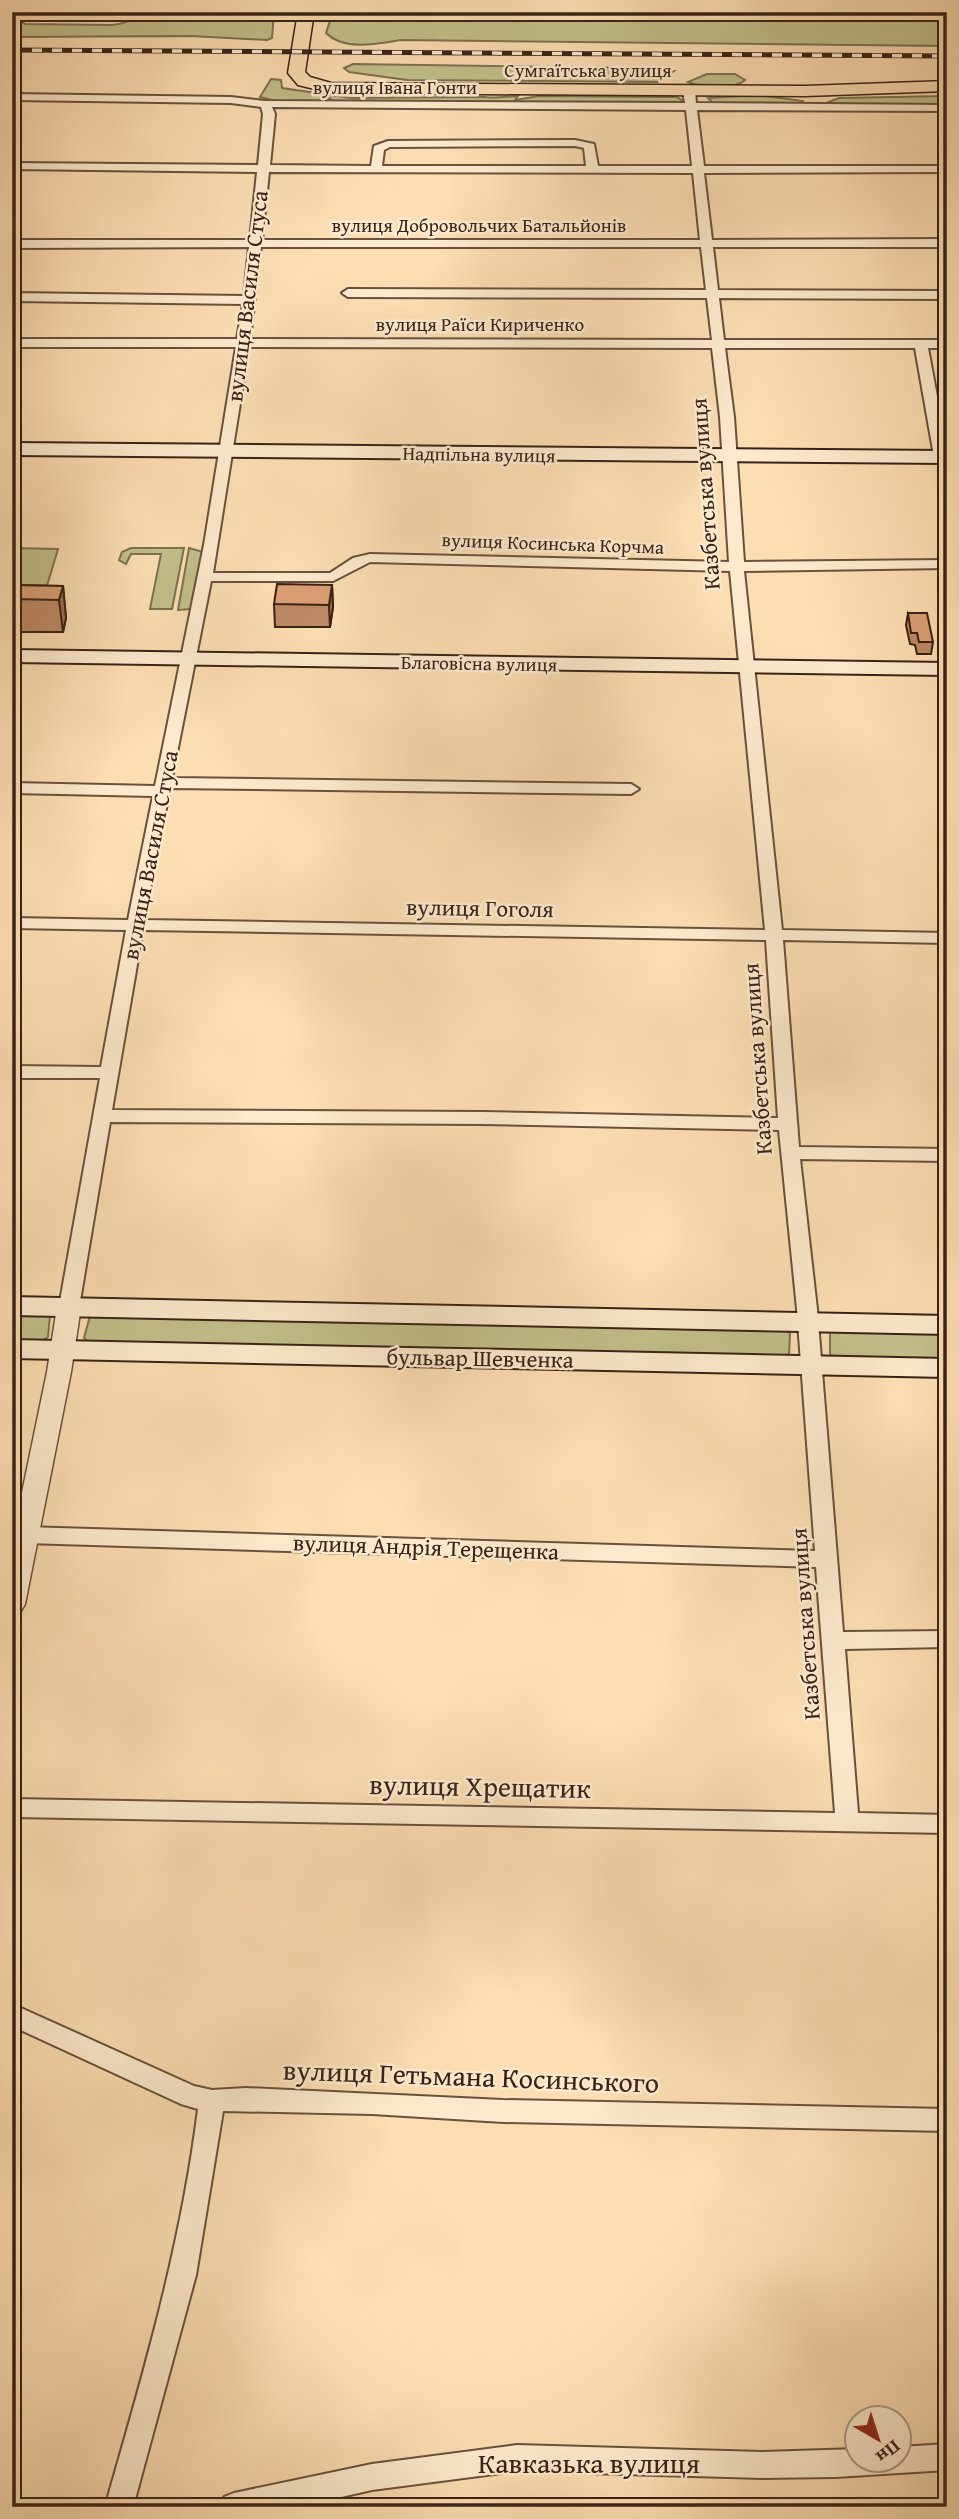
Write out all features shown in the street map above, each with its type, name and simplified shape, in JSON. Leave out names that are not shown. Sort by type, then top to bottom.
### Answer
[{"type":"main road","name":"Сумгаїтська вулиця","points":[[306,12],[296,73],[304,82],[318,86],[690,99],[947,86]]},
{"type":"main road","name":"Надпільна вулиця","points":[[12,449],[944,456]]},
{"type":"main road","name":"Благовісна вулиця","points":[[12,656],[947,668]]},
{"type":"main road","name":"бульвар Шевченка","points":[[12,1306],[947,1325]]},
{"type":"main road","name":"бульвар Шевченка","points":[[12,1349],[947,1368]]},
{"type":"street","name":"вулиця Івана Гонти","points":[[12,97],[231,100],[265,104],[690,99],[947,108]]},
{"type":"street","name":"Казбетська вулиця","points":[[690,99],[720,344],[737,566],[773,936],[790,1153],[808,1322],[847,1820]]},
{"type":"street","name":"вулиця Василя Стуса","points":[[12,1604],[62,1350],[136,925],[205,577],[250,300],[269,110],[265,104]]},
{"type":"street","points":[[376,169],[378,148],[388,144],[575,143],[590,146],[592,169]]},
{"type":"street","points":[[12,166],[947,169]]},
{"type":"street","name":"вулиця Добровольчих Батальйонів","points":[[12,244],[947,243]]},
{"type":"street","points":[[348,293],[947,295]]},
{"type":"street","points":[[12,297],[250,300]]},
{"type":"street","name":"вулиця Раїси Кириченко","points":[[12,343],[947,344]]},
{"type":"street","points":[[921,344],[944,456]]},
{"type":"street","name":"вулиця Косинська Корчма","points":[[205,577],[332,577],[358,561],[370,558],[737,566],[947,564]]},
{"type":"street","points":[[12,788],[631,789]]},
{"type":"street","name":"вулиця Гоголя","points":[[12,923],[947,938]]},
{"type":"street","points":[[12,1072],[110,1073]]},
{"type":"street","points":[[102,1116],[471,1118],[789,1124]]},
{"type":"street","points":[[790,1153],[947,1155]]},
{"type":"street","name":"вулиця Андрія Терещенка","points":[[26,1535],[826,1559]]},
{"type":"street","points":[[832,1641],[947,1639]]},
{"type":"street","name":"вулиця Хрещатик","points":[[12,1808],[847,1820],[947,1824]]},
{"type":"street","name":"вулиця Гетьмана Косинського","points":[[12,2014],[190,2096],[212,2101],[260,2099],[503,2111],[947,2120]]},
{"type":"street","points":[[119,2507],[169,2334],[184,2269],[201,2184],[212,2101]]},
{"type":"street","name":"Кавказька вулиця","points":[[234,2507],[360,2479],[517,2458],[774,2465],[947,2457]]},
{"type":"shaded area","points":[[133,12],[274,13],[272,38],[12,37],[12,15],[25,24],[112,25],[131,19],[136,15]]},
{"type":"shaded area","points":[[333,12],[947,12],[947,46],[400,40],[361,45],[333,39],[326,33]]},
{"type":"shaded area","points":[[353,64],[635,68],[674,71],[658,82],[407,80],[349,72],[344,68]]},
{"type":"shaded area","points":[[707,74],[735,74],[745,80],[718,87],[688,82]]},
{"type":"shaded area","points":[[271,79],[281,80],[282,88],[351,98],[518,96],[515,100],[539,96],[677,97],[686,103],[333,102],[330,98],[325,102],[276,101],[260,97]]},
{"type":"shaded area","points":[[758,95],[803,101],[802,105],[715,105],[708,98]]},
{"type":"shaded area","points":[[947,96],[947,103],[938,103],[937,106],[830,106],[826,103],[839,98]]},
{"type":"shaded area","points":[[12,548],[58,549],[46,589],[12,589]]},
{"type":"shaded area","points":[[131,548],[184,548],[172,609],[150,609],[161,554],[131,554],[126,564],[119,560],[122,552]]},
{"type":"shaded area","points":[[189,548],[203,552],[192,609],[178,610]]},
{"type":"shaded area","points":[[12,1312],[50,1315],[48,1337],[40,1342],[12,1342]]},
{"type":"shaded area","points":[[90,1316],[785,1329],[790,1333],[789,1356],[90,1343],[84,1338]]},
{"type":"shaded area","points":[[830,1331],[947,1331],[947,1361],[838,1359],[830,1354]]},
{"type":"building","points":[[277,584],[332,585],[329,605],[274,604]]},
{"type":"building","points":[[12,585],[63,586],[59,600],[12,599]]},
{"type":"building","points":[[908,613],[927,613],[933,642],[919,642],[917,633],[911,633]]},
{"type":"railway","points":[[12,50],[947,56]]}]
